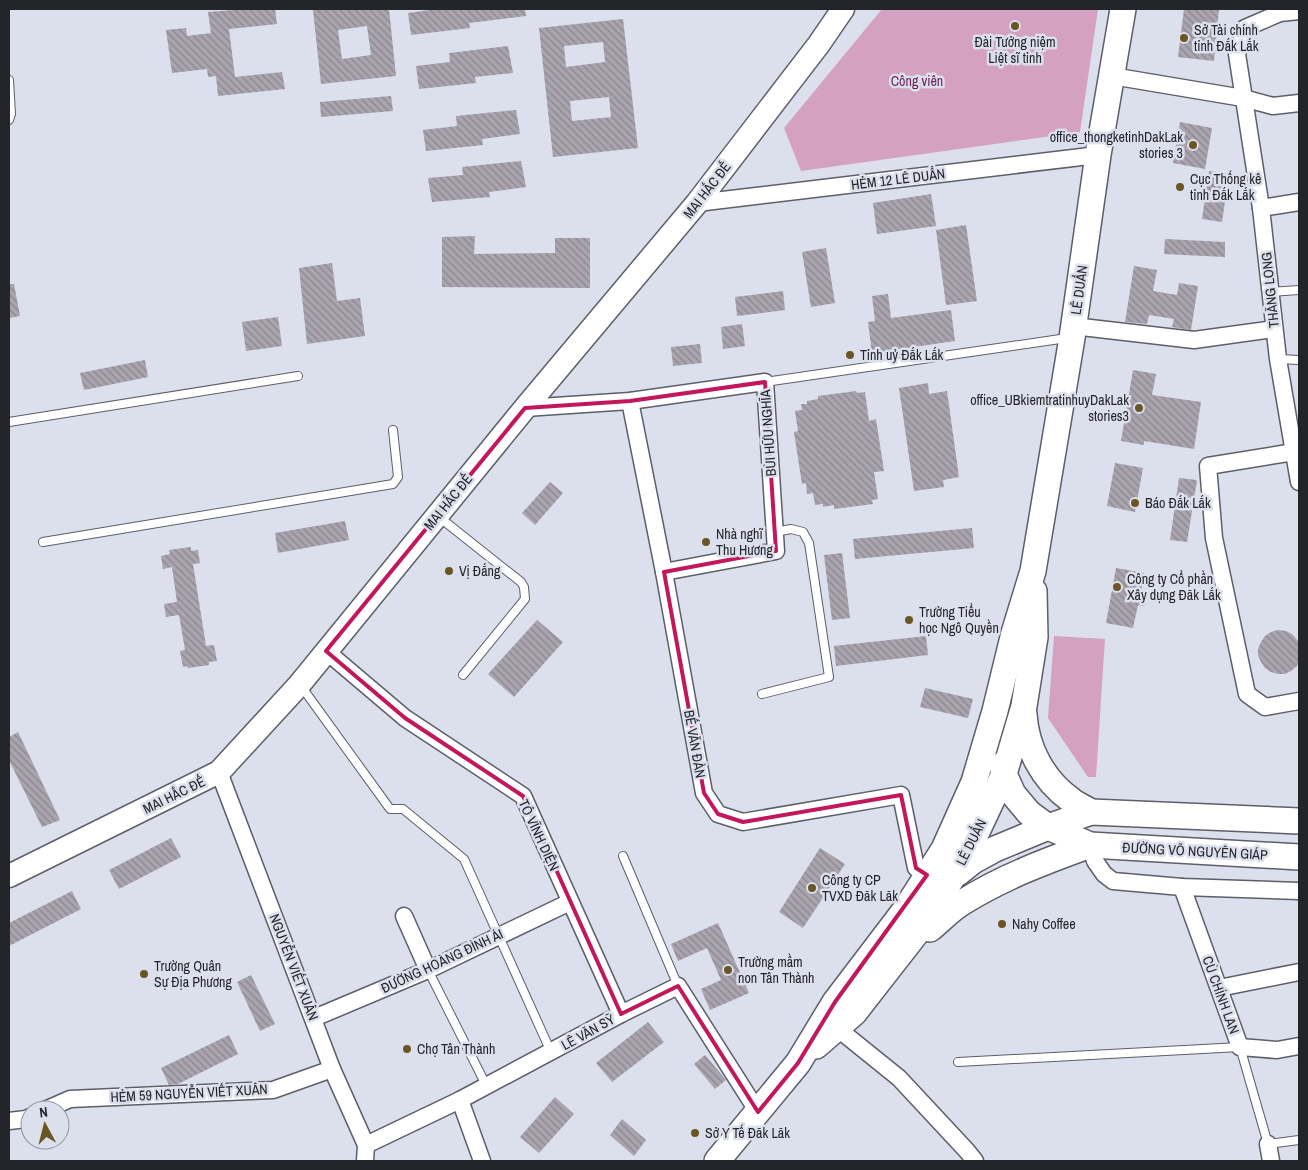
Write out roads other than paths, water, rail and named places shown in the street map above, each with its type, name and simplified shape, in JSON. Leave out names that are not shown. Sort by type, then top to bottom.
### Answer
[{"type":"main road","name":"LÊ DUẨN","points":[[717,1161],[798,1063],[835,1002],[905,910],[944,849],[974,782],[995,711],[1014,633],[1033,571],[1072,332],[1098,155],[1123,9]]},
{"type":"main road","name":"LÊ DUẨN","points":[[798,1063],[854,1013],[925,922],[966,856],[1004,774],[1024,706],[1035,637],[1033,571]]},
{"type":"main road","points":[[1024,706],[1025,728],[1030,747],[1039,766],[1054,786],[1071,800],[1091,812]]},
{"type":"main road","points":[[995,711],[996,741],[1004,774],[1013,794],[1028,813],[1048,827],[1090,845]]},
{"type":"main road","points":[[1090,845],[1091,812]]},
{"type":"main road","points":[[905,910],[973,861],[995,849],[1091,812],[1299,821]]},
{"type":"main road","points":[[902,952],[961,903],[993,884],[1043,862],[1090,845]]},
{"type":"main road","name":"ĐƯỜNG VÕ NGUYÊN GIÁP","points":[[1090,845],[1299,857]]},
{"type":"street","name":"MAI HẮC ĐẾ","points":[[9,876],[219,772],[299,685],[525,408],[697,203],[819,44],[843,9]]},
{"type":"street","name":"MAI HẮC ĐẾ","points":[[819,44],[854,9]]},
{"type":"street","name":"THĂNG LONG","points":[[1299,11],[1280,13],[1245,28],[1237,54],[1262,208],[1278,359],[1299,482]]},
{"type":"street","points":[[1112,76],[1244,98],[1273,106],[1299,102]]},
{"type":"street","name":"HẺM 12 LÊ DUẨN","points":[[697,203],[1098,155]]},
{"type":"street","points":[[1262,208],[1299,202]]},
{"type":"street","points":[[1072,332],[1194,340],[1274,329]]},
{"type":"street","name":"BÙI HỮU NGHĨA","points":[[525,408],[630,401],[765,382],[776,551],[664,572]]},
{"type":"street","name":"BẾ VĂN ĐÀN","points":[[630,401],[664,572],[704,793],[718,814],[743,822],[901,795],[916,868],[927,875]]},
{"type":"street","points":[[1294,452],[1208,466],[1214,538],[1247,694],[1265,707],[1299,701]]},
{"type":"street","name":"TÔ VĨNH DIỆN","points":[[326,652],[404,718],[523,796],[621,1014]]},
{"type":"street","name":"NGUYỄN VIẾT XUÂN","points":[[219,772],[332,1069],[366,1144],[365,1161]]},
{"type":"street","points":[[1090,845],[1095,861],[1104,874],[1114,881],[1182,887],[1299,891]]},
{"type":"street","name":"CÙ CHÍNH LAN","points":[[1182,887],[1240,1047],[1277,1050],[1299,1046]]},
{"type":"street","name":"ĐƯỜNG HOÀNG ĐÌNH ÁI","points":[[314,1018],[428,970],[570,902]]},
{"type":"street","points":[[404,916],[428,970]]},
{"type":"street","points":[[1219,988],[1299,972]]},
{"type":"street","points":[[678,986],[758,1112]]},
{"type":"street","name":"LÊ VĂN SỸ","points":[[366,1144],[460,1100],[621,1014],[678,986]]},
{"type":"street","points":[[837,1028],[898,1078],[975,1161]]},
{"type":"street","name":"HẺM 59 NGUYỄN VIẾT XUÂN","points":[[68,1100],[273,1090],[332,1069]]},
{"type":"street","points":[[460,1100],[482,1161]]},
{"type":"street","points":[[1268,1144],[1270,1161]]},
{"type":"lane","points":[[9,80],[12,114],[9,120]]},
{"type":"lane","points":[[1270,292],[1299,290]]},
{"type":"lane","points":[[765,382],[1072,332]]},
{"type":"lane","points":[[1278,359],[1299,360]]},
{"type":"lane","points":[[9,422],[298,376]]},
{"type":"lane","points":[[43,542],[393,484],[397,481],[398,477],[393,430]]},
{"type":"lane","points":[[437,515],[521,582],[525,592],[525,599],[463,675]]},
{"type":"lane","points":[[762,694],[829,677],[809,544],[803,532],[791,529],[775,532]]},
{"type":"lane","points":[[299,685],[390,809],[403,809],[464,859],[551,1052]]},
{"type":"lane","points":[[623,856],[678,986]]},
{"type":"lane","points":[[428,970],[486,1085]]},
{"type":"lane","points":[[958,1062],[1240,1047],[1268,1144],[1299,1140]]},
{"type":"place","name":"Đài Tưởng niệm Liệt sĩ tỉnh","points":[[1015,26]]},
{"type":"place","name":"Sở Tài chính tỉnh Đắk Lắk","points":[[1184,38]]},
{"type":"place","name":"office_thongketinhDakLak stories 3","points":[[1193,145]]},
{"type":"place","name":"Cục Thống kê tỉnh Đắk Lắk","points":[[1180,187]]},
{"type":"place","name":"Tỉnh uỷ Đắk Lắk","points":[[850,355]]},
{"type":"place","name":"office_UBkiemtratinhuyDakLak stories3","points":[[1139,408]]},
{"type":"place","name":"Báo Đắk Lắk","points":[[1135,503]]},
{"type":"place","name":"Nhà nghĩ Thu Hương","points":[[706,542]]},
{"type":"place","name":"Vị Đắng","points":[[449,571]]},
{"type":"place","name":"Công ty Cổ phần Xây dựng Đăk Lắk","points":[[1117,587]]},
{"type":"place","name":"Trường Tiểu học Ngô Quyền","points":[[909,620]]},
{"type":"place","name":"Công ty CP TVXD Đăk Lăk","points":[[812,888]]},
{"type":"place","name":"Nahy Coffee","points":[[1002,924]]},
{"type":"place","name":"Trường mầm non Tân Thành","points":[[728,970]]},
{"type":"place","name":"Trường Quân Sự Địa Phương","points":[[144,974]]},
{"type":"place","name":"Chợ Tân Thành","points":[[407,1049]]},
{"type":"place","name":"Sở Y Tế Đăk Lăk","points":[[695,1133]]},
{"type":"park label","name":"Công viên","points":[[917,81]]}]
